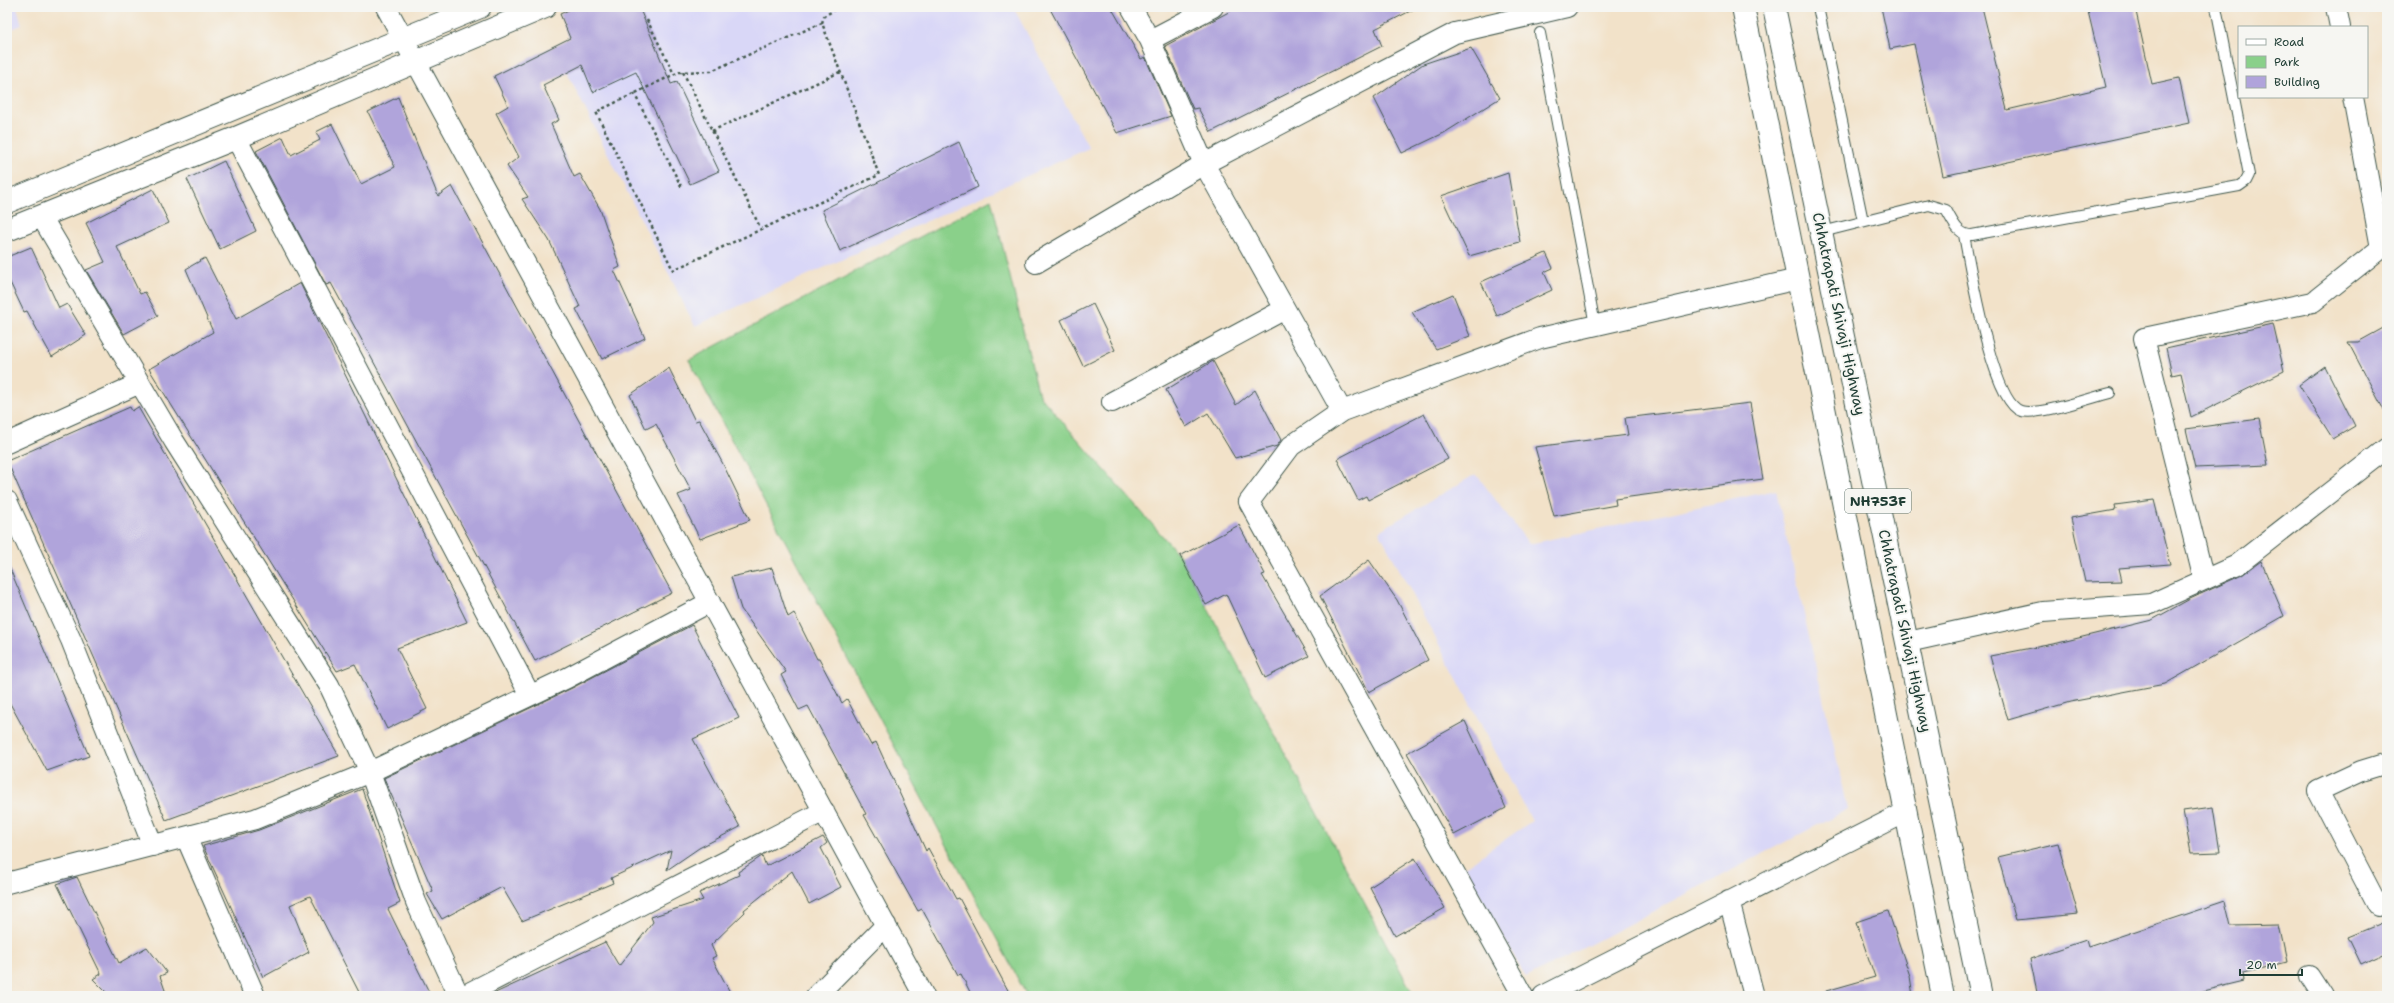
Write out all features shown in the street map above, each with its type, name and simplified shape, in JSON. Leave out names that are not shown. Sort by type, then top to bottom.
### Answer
[{"type":"main road","points":[[7,202],[480,7]]},
{"type":"main road","points":[[7,230],[417,63],[545,7]]},
{"type":"main road","name":"NH753F","points":[[1743,7],[1943,996]]},
{"type":"main road","name":"Chhatrapati Shivaji Highway","points":[[1774,7],[1981,996]]},
{"type":"street","points":[[386,7],[924,996]]},
{"type":"street","points":[[1131,7],[1150,40],[1204,164],[1342,411]]},
{"type":"street","points":[[1150,40],[1213,7]]},
{"type":"street","points":[[1036,263],[1204,164],[1455,33],[1532,11],[1567,7]]},
{"type":"street","points":[[2336,7],[2340,26]]},
{"type":"street","points":[[2204,580],[2144,338],[2313,302],[2384,248],[2353,98]]},
{"type":"street","points":[[236,138],[530,695]]},
{"type":"street","points":[[41,216],[140,383],[329,685],[370,772],[416,902],[459,996]]},
{"type":"street","points":[[1523,996],[1249,502],[1291,446],[1342,411],[1540,338],[1798,279]]},
{"type":"street","points":[[1112,402],[1285,309]]},
{"type":"street","points":[[7,444],[140,383]]},
{"type":"street","points":[[1908,642],[2043,612],[2151,604],[2237,564],[2387,448]]},
{"type":"street","points":[[7,501],[71,640],[153,846]]},
{"type":"street","points":[[7,883],[256,819],[370,772],[530,695],[710,602]]},
{"type":"street","points":[[2378,906],[2318,791],[2361,771],[2387,763]]},
{"type":"street","points":[[463,996],[824,811]]},
{"type":"street","points":[[1543,996],[1906,812]]},
{"type":"street","points":[[186,837],[255,996]]},
{"type":"street","points":[[1729,901],[1754,996]]},
{"type":"street","points":[[816,996],[886,925]]},
{"type":"street","points":[[2310,976],[2323,996]]},
{"type":"lane","points":[[1818,7],[1863,222]]},
{"type":"lane","points":[[1964,235],[2239,186],[2246,181],[2248,175],[2216,7]]},
{"type":"lane","points":[[1540,34],[1595,326]]},
{"type":"lane","points":[[1822,232],[1929,205],[1946,210],[1958,230],[1964,235],[1986,344],[2003,391],[2013,407],[2019,410],[2034,412],[2110,393]]},
{"type":"path","points":[[822,23],[711,71],[683,72],[674,74],[596,112],[673,270],[879,175],[822,23],[824,16],[840,7]]},
{"type":"path","points":[[647,20],[674,74]]},
{"type":"path","points":[[683,72],[761,229]]},
{"type":"path","points":[[712,131],[840,72]]},
{"type":"path","points":[[634,94],[682,188]]},
{"type":"shaded area","points":[[7,7],[17,7],[22,25],[7,31]]},
{"type":"shaded area","points":[[625,7],[1013,7],[1089,148],[695,326],[561,61]]},
{"type":"shaded area","points":[[1476,474],[1529,544],[1776,490],[1848,809],[1526,978],[1465,867],[1532,821],[1379,531]]},
{"type":"green space","points":[[991,199],[1039,395],[1180,556],[1414,996],[1027,996],[689,360]]},
{"type":"building","points":[[575,7],[639,7],[671,84],[677,82],[719,171],[690,184],[636,72],[593,92],[582,65],[543,85],[559,120],[551,124],[574,177],[580,174],[600,209],[620,267],[614,270],[645,338],[602,359],[576,309],[580,307],[549,240],[522,199],[528,197],[507,166],[519,157],[496,113],[508,106],[494,76],[570,38],[560,14]]},
{"type":"building","points":[[1049,7],[1111,7],[1141,59],[1145,57],[1171,116],[1117,133]]},
{"type":"building","points":[[1238,7],[1418,7],[1375,29],[1382,46],[1211,132],[1198,108],[1193,109],[1165,46]]},
{"type":"building","points":[[1881,7],[1982,7],[2007,110],[2106,87],[2087,7],[2135,7],[2152,84],[2179,78],[2189,123],[1943,176],[1914,44],[1890,49]]},
{"type":"building","points":[[1471,48],[1500,98],[1444,133],[1402,153],[1374,98],[1423,64]]},
{"type":"building","points":[[398,97],[438,196],[452,186],[672,593],[535,661],[331,283],[326,285],[256,151],[283,137],[291,155],[320,140],[316,132],[332,124],[361,184],[395,167],[368,112]]},
{"type":"building","points":[[959,142],[978,187],[840,251],[822,210]]},
{"type":"building","points":[[224,161],[256,231],[220,249],[187,179]]},
{"type":"building","points":[[1508,173],[1520,242],[1469,256],[1441,196]]},
{"type":"building","points":[[153,189],[169,223],[117,247],[140,294],[145,292],[158,316],[124,334],[86,270],[105,262],[86,223]]},
{"type":"building","points":[[31,247],[59,308],[67,304],[86,335],[52,357],[27,311],[24,312],[7,276],[7,257]]},
{"type":"building","points":[[1546,253],[1553,268],[1544,272],[1552,290],[1497,316],[1481,282]]},
{"type":"building","points":[[205,258],[236,319],[300,283],[467,622],[397,648],[427,709],[387,729],[355,664],[337,671],[149,369],[213,332],[186,269]]},
{"type":"building","points":[[1453,294],[1470,336],[1436,349],[1412,312]]},
{"type":"building","points":[[1093,304],[1115,350],[1083,366],[1061,320]]},
{"type":"building","points":[[2273,324],[2284,371],[2191,417],[2181,373],[2172,375],[2166,348]]},
{"type":"building","points":[[2387,326],[2387,416],[2348,342],[2358,342]]},
{"type":"building","points":[[1213,361],[1236,405],[1255,390],[1281,440],[1277,446],[1235,458],[1208,413],[1186,427],[1166,390]]},
{"type":"building","points":[[2325,366],[2355,426],[2333,439],[2299,385]]},
{"type":"building","points":[[669,368],[695,421],[699,420],[723,464],[750,520],[700,539],[678,495],[691,490],[656,424],[646,429],[630,395]]},
{"type":"building","points":[[1750,403],[1763,479],[1615,499],[1616,505],[1554,516],[1535,447],[1628,435],[1625,418]]},
{"type":"building","points":[[130,407],[132,411],[138,407],[339,756],[166,820],[7,461]]},
{"type":"building","points":[[1424,414],[1448,459],[1368,500],[1366,496],[1358,500],[1337,459]]},
{"type":"building","points":[[2259,419],[2268,465],[2195,468],[2186,429]]},
{"type":"building","points":[[2154,500],[2170,564],[2119,568],[2122,581],[2085,582],[2071,518],[2116,510],[2115,505]]},
{"type":"building","points":[[1239,525],[1265,574],[1262,575],[1309,656],[1265,678],[1226,594],[1206,605],[1180,556]]},
{"type":"building","points":[[1369,560],[1397,600],[1428,660],[1369,692],[1320,596]]},
{"type":"building","points":[[2261,561],[2284,616],[2165,684],[2070,702],[2008,720],[1990,656],[2058,643],[2152,620],[2190,599],[2242,575]]},
{"type":"building","points":[[7,562],[89,756],[47,771],[7,698]]},
{"type":"building","points":[[772,568],[788,617],[794,613],[817,659],[819,659],[842,703],[847,699],[871,745],[876,742],[926,851],[928,848],[956,899],[959,898],[1011,996],[972,996],[961,974],[958,975],[922,909],[918,911],[864,815],[866,814],[808,706],[799,710],[781,675],[786,672],[741,609],[731,577]]},
{"type":"building","points":[[692,625],[739,718],[693,739],[740,827],[699,848],[667,870],[671,850],[611,878],[613,883],[522,921],[502,887],[442,919],[427,894],[433,891],[384,778],[572,688]]},
{"type":"building","points":[[1465,721],[1506,808],[1454,835],[1407,753]]},
{"type":"building","points":[[362,789],[400,903],[388,909],[431,996],[361,996],[310,896],[290,905],[309,952],[263,977],[203,846],[259,830]]},
{"type":"building","points":[[2213,807],[2220,852],[2191,853],[2183,811]]},
{"type":"building","points":[[823,837],[827,843],[821,848],[841,887],[809,904],[792,871],[744,910],[745,912],[711,945],[716,956],[712,958],[732,996],[489,996],[605,942],[619,966],[653,922],[651,917],[703,900],[699,893],[739,875],[738,872],[762,856],[766,866]]},
{"type":"building","points":[[2058,843],[2078,914],[2016,920],[1998,857]]},
{"type":"building","points":[[1415,858],[1445,908],[1395,936],[1370,887]]},
{"type":"building","points":[[77,877],[119,963],[147,947],[167,973],[160,976],[167,996],[110,996],[93,979],[101,974],[57,884]]},
{"type":"building","points":[[2225,901],[2231,926],[2279,925],[2287,962],[2243,973],[2244,981],[2182,996],[2038,996],[2030,959],[2086,940],[2088,947]]},
{"type":"building","points":[[1888,911],[1910,976],[1913,996],[1827,996],[1826,991],[1875,977],[1856,922]]},
{"type":"building","points":[[2387,921],[2387,952],[2361,964],[2348,937]]}]
